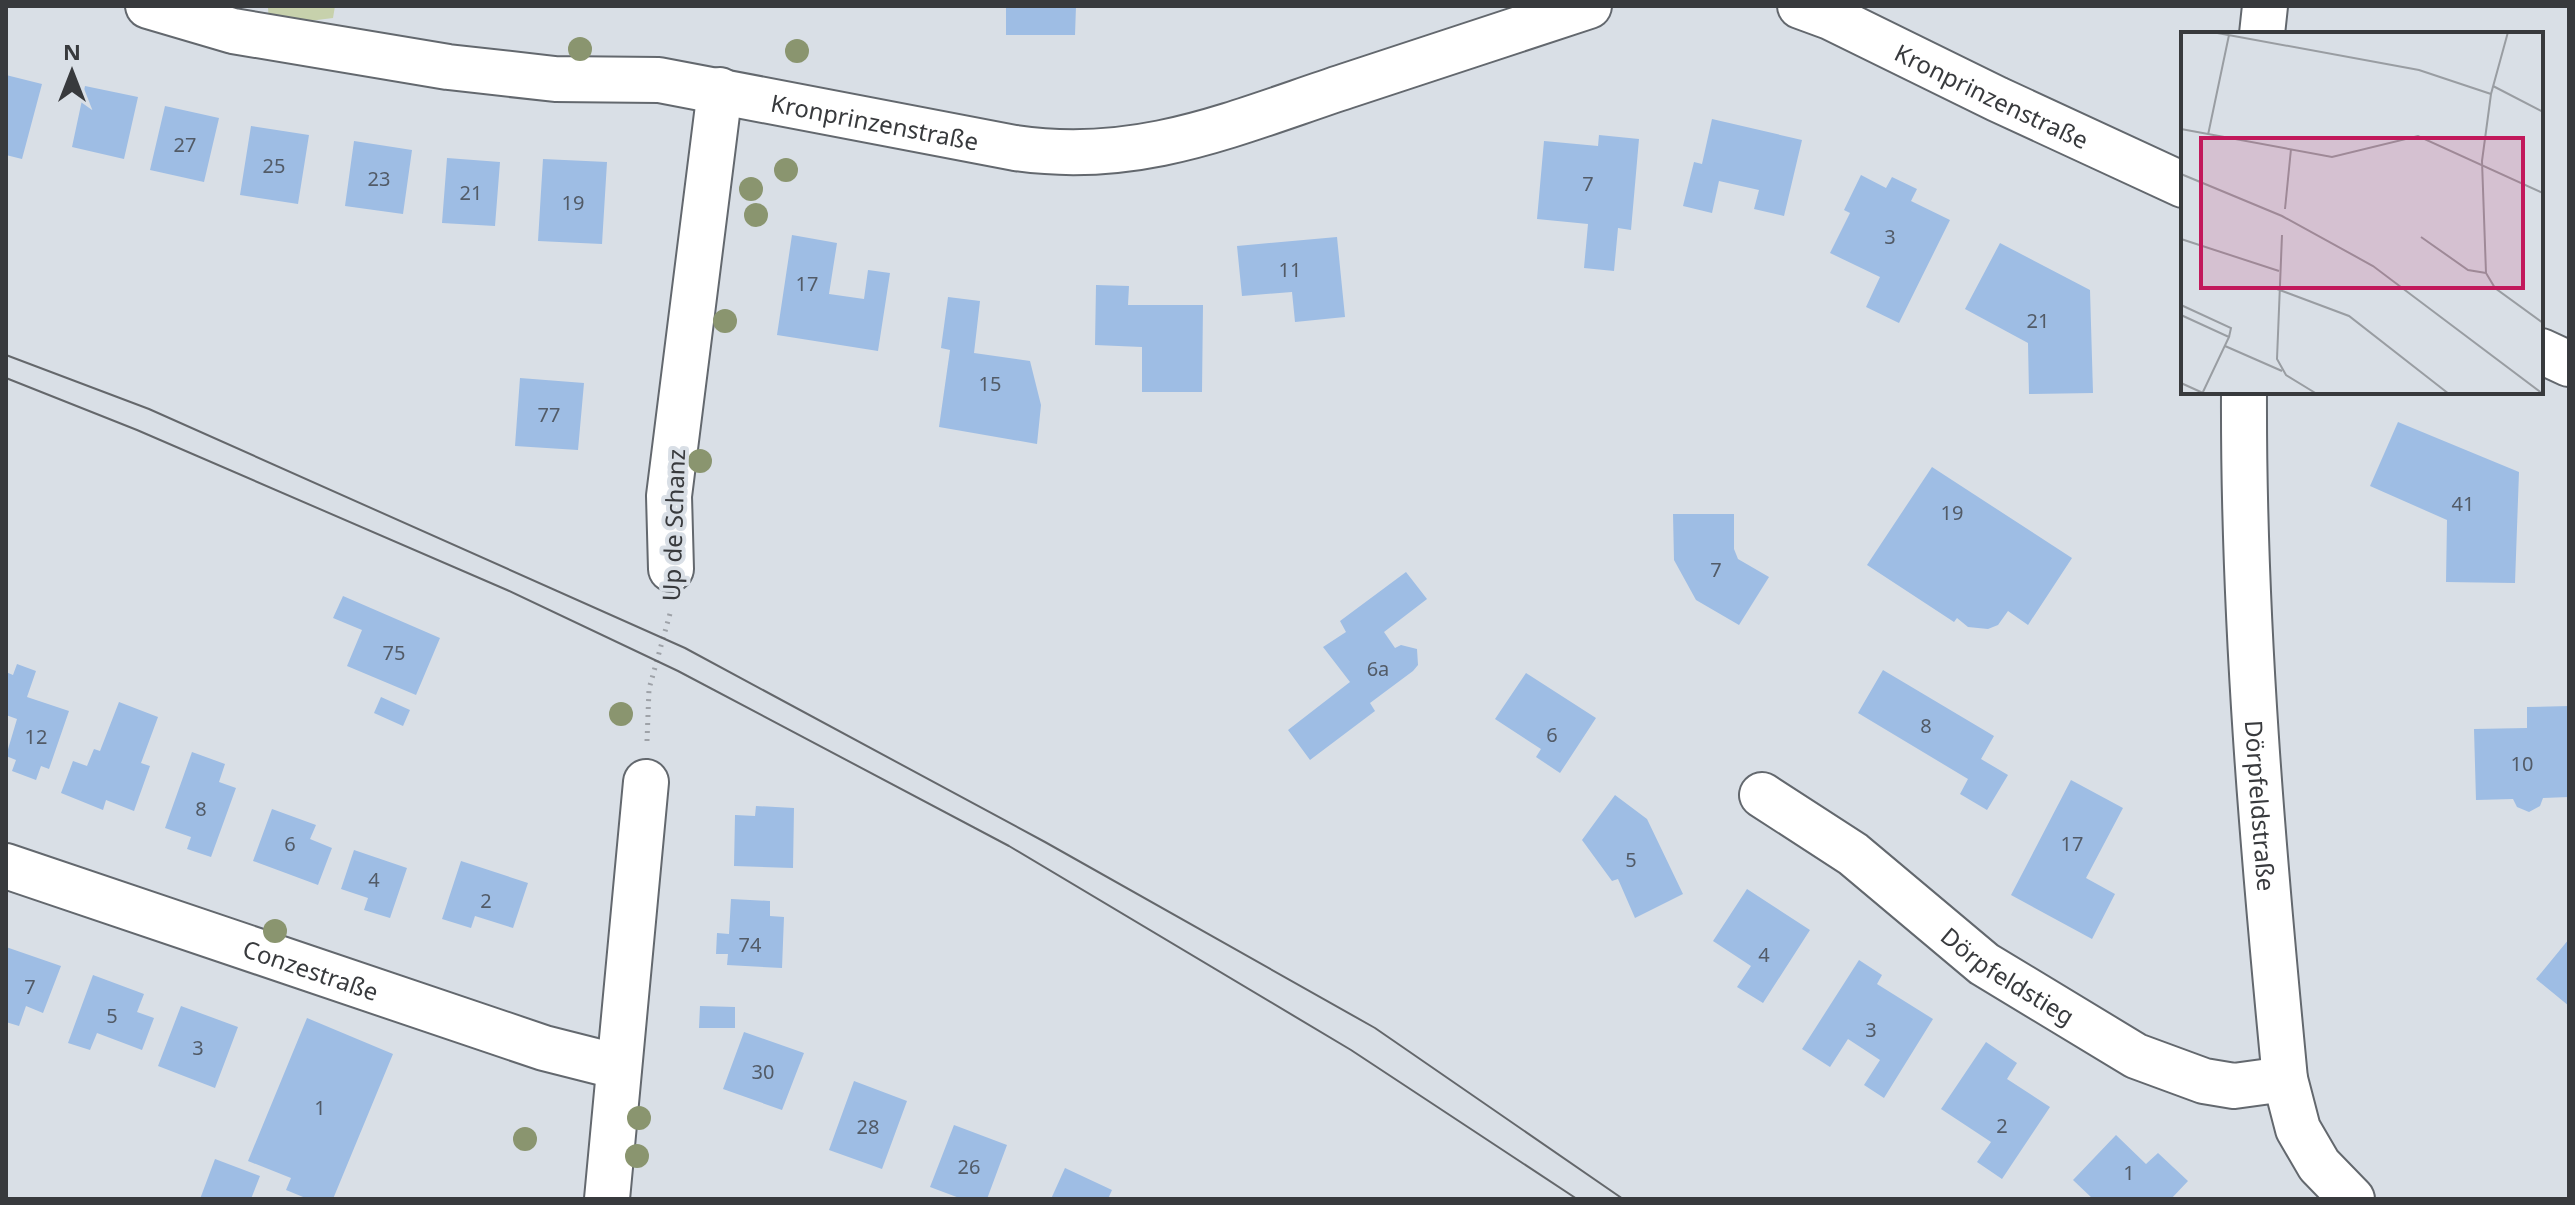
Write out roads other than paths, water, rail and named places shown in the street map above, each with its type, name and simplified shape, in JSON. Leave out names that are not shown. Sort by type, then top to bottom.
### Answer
[{"type":"street","name":"Kronprinzenstraße","points":[[148,6],[233,31],[448,67],[555,79],[659,80],[1027,149],[1089,153],[1167,144],[1589,6]]},
{"type":"street","name":"Kronprinzenstraße","points":[[1800,6],[1830,17],[2181,184]]},
{"type":"street","points":[[2262,32],[2265,6]]},
{"type":"street","name":"Up de Schanz","points":[[671,569],[669,496],[720,90]]},
{"type":"street","points":[[2543,352],[2569,364]]},
{"type":"street","name":"Dörpfeldstraße","points":[[2244,394],[2243,505],[2253,712],[2285,1079],[2298,1129],[2319,1165],[2352,1199]]},
{"type":"street","points":[[607,1199],[646,782]]},
{"type":"street","name":"Dörpfeldstieg","points":[[1762,795],[1853,854],[1984,964],[2136,1056],[2204,1081],[2234,1086],[2285,1079]]},
{"type":"street","name":"Conzestraße","points":[[6,866],[544,1048],[619,1067]]},
{"type":"tram line","points":[[6,355],[149,409],[685,648],[1045,842],[1375,1028],[1623,1199]]},
{"type":"tram line","points":[[6,378],[137,430],[507,590],[678,671],[1009,846],[1351,1050],[1577,1199]]}]
